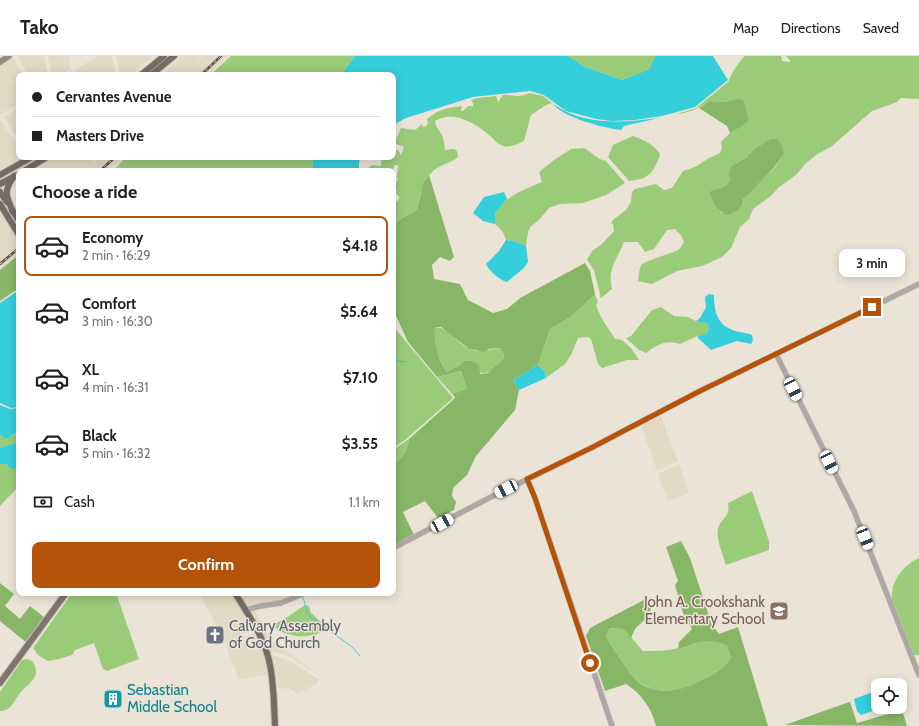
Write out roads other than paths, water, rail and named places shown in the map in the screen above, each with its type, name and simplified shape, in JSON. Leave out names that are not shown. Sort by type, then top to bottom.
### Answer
[{"type":"highway","points":[[145,72],[164,56]]},
{"type":"highway","points":[[155,72],[174,56]]},
{"type":"highway","points":[[0,175],[27,160]]},
{"type":"highway","points":[[29,168],[42,160]]},
{"type":"highway","points":[[0,184],[16,175]]},
{"type":"highway","points":[[13,212],[7,198],[6,190],[16,175]]},
{"type":"highway","points":[[0,192],[16,216]]},
{"type":"highway","points":[[0,204],[16,230]]},
{"type":"highway","points":[[237,596],[262,640],[270,665],[275,726]]},
{"type":"main road","points":[[0,62],[9,56]]},
{"type":"main road","points":[[0,683],[64,596]]},
{"type":"street","points":[[396,546],[776,354],[919,284]]},
{"type":"street","points":[[776,354],[854,511],[919,675]]},
{"type":"street","points":[[527,479],[535,498],[612,726]]},
{"type":"street","points":[[245,610],[281,603],[300,596]]},
{"type":"water","points":[[355,56],[568,56],[585,67],[622,80],[650,69],[655,56],[713,56],[728,80],[695,107],[662,116],[635,120],[612,121],[596,119],[566,111],[544,95],[530,91],[473,97],[406,118],[396,123],[396,72],[343,72]]},
{"type":"water","points":[[553,104],[578,116],[604,121],[618,122],[659,118],[624,126],[621,130],[585,122],[566,114]]},
{"type":"water","points":[[313,160],[360,160],[359,168],[313,168]]},
{"type":"water","points":[[504,192],[507,199],[495,213],[495,224],[483,221],[473,213],[484,197]]},
{"type":"water","points":[[506,240],[517,242],[526,246],[528,262],[524,268],[507,282],[501,280],[495,275],[486,264],[499,251]]},
{"type":"water","points":[[16,292],[16,407],[11,408],[0,403],[0,303]]},
{"type":"water","points":[[709,294],[714,295],[715,309],[719,320],[733,330],[752,335],[753,340],[751,344],[737,341],[711,350],[699,339],[697,336],[706,334],[709,329],[707,323],[696,321],[700,318],[706,307],[705,297]]},
{"type":"water","points":[[538,365],[545,372],[546,378],[519,390],[513,380]]},
{"type":"water","points":[[0,405],[10,409],[16,408],[16,433],[8,438],[0,435]]},
{"type":"water","points":[[16,443],[16,468],[13,469],[5,464],[0,464],[0,448]]},
{"type":"water","points":[[871,693],[871,712],[861,715],[857,711],[854,699]]},
{"type":"waterway","points":[[396,360],[406,362]]},
{"type":"waterway","points":[[302,596],[308,615],[352,647],[360,656]]},
{"type":"railway","points":[[204,72],[221,56]]},
{"type":"railway","points":[[103,168],[112,160]]},
{"type":"railway","points":[[0,264],[16,251]]},
{"type":"place","name":"John A. Crookshank Elementary School","points":[[779,611]]},
{"type":"place","name":"Calvary Assembly of God Church","points":[[215,635]]},
{"type":"place","name":"Sebastian Middle School","points":[[113,699]]}]
